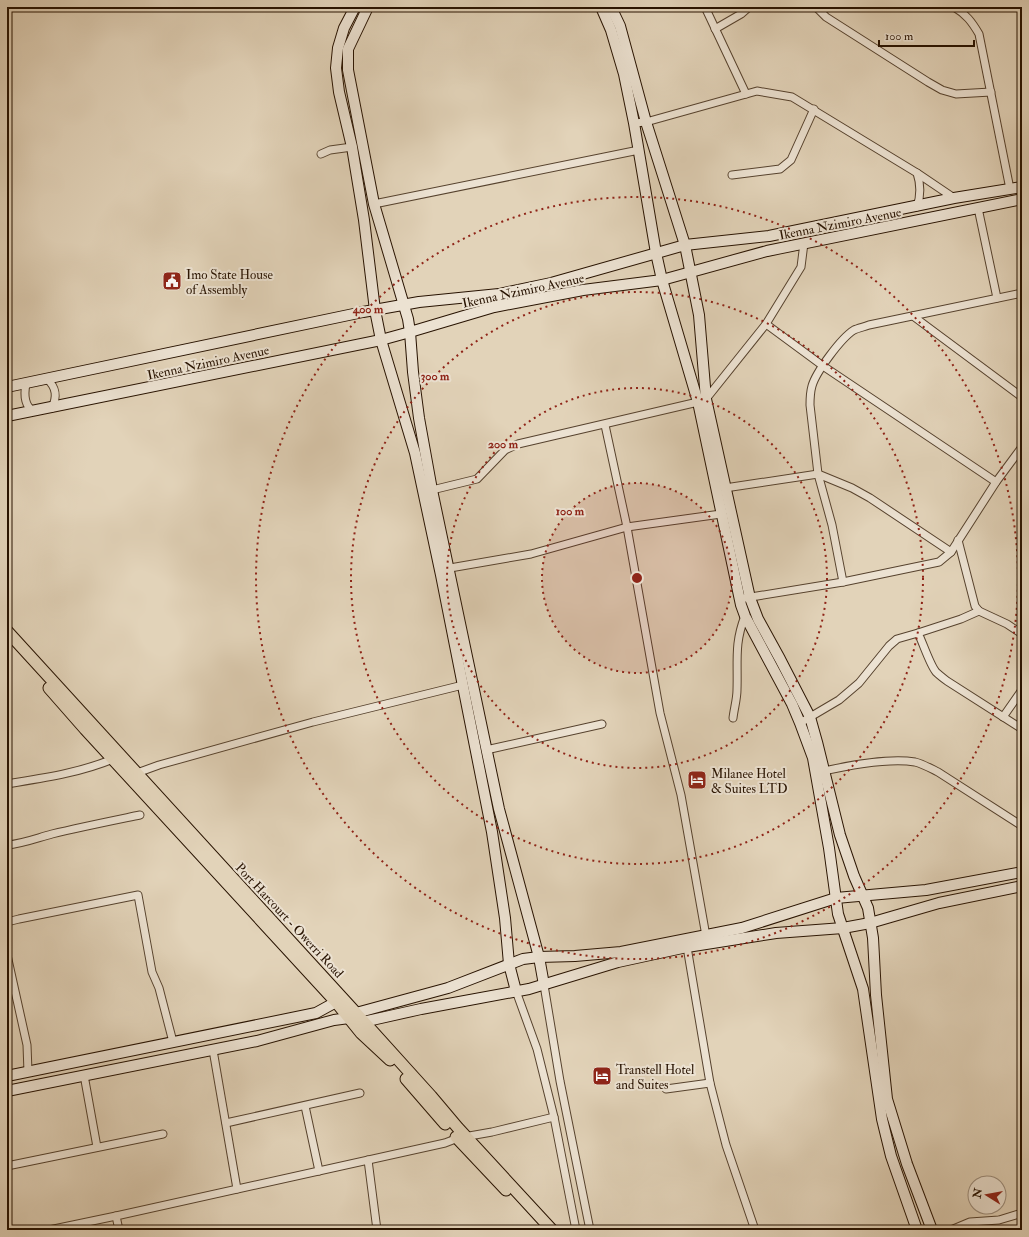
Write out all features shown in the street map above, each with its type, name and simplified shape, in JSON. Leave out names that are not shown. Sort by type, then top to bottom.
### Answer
[{"type":"main road","name":"Port Harcourt - Owerri Road","points":[[7,631],[137,773],[352,1015],[361,1033],[390,1061],[462,1138],[552,1230]]},
{"type":"main road","name":"Port Harcourt - Owerri Road","points":[[7,641],[85,729],[336,1002],[363,1022],[431,1096],[462,1138],[543,1230]]},
{"type":"street","points":[[356,7],[344,28],[338,48],[348,70],[374,204],[405,304],[410,332],[419,418],[432,490],[450,568],[499,809],[540,957],[561,1088],[590,1230]]},
{"type":"street","points":[[368,7],[348,49],[336,68],[339,92],[352,147],[364,220],[375,310],[381,340],[415,453],[463,686],[492,832],[506,918],[509,964],[516,991],[537,1049],[554,1117],[576,1230]]},
{"type":"street","points":[[601,7],[611,30],[624,74],[662,280],[702,401],[725,488],[745,598],[745,616],[739,632],[737,644],[737,692],[733,718]]},
{"type":"street","points":[[611,7],[620,26],[646,122],[685,245],[699,316],[702,401],[721,514],[745,598],[780,659],[810,717],[820,772],[838,914],[863,989],[882,1120],[891,1156],[917,1230]]},
{"type":"street","points":[[705,7],[746,94]]},
{"type":"street","points":[[716,29],[741,14],[749,7]]},
{"type":"street","points":[[816,7],[826,16],[942,90],[956,94],[991,92]]},
{"type":"street","points":[[954,7],[972,21],[979,34],[1010,189]]},
{"type":"street","points":[[634,123],[646,122],[757,91],[792,97],[917,173],[954,198]]},
{"type":"street","points":[[732,175],[780,169],[791,160],[814,109]]},
{"type":"street","points":[[321,154],[330,150],[352,147]]},
{"type":"street","points":[[374,204],[639,150]]},
{"type":"street","points":[[917,173],[920,187],[920,196],[917,207]]},
{"type":"street","name":"Ikenna Nzimiro Avenue","points":[[7,388],[363,312],[405,304],[499,294],[551,283],[685,245],[769,236],[917,207],[954,198],[1022,187]]},
{"type":"street","name":"Ikenna Nzimiro Avenue","points":[[7,416],[381,340],[494,307],[583,290],[662,280],[691,273],[767,250],[1022,200]]},
{"type":"street","points":[[978,208],[997,298]]},
{"type":"street","points":[[432,490],[478,479],[505,450],[518,444],[605,425],[702,401],[766,324],[801,268],[804,243]]},
{"type":"street","points":[[843,582],[832,525],[818,474],[810,395],[812,384],[823,366],[842,340],[854,330],[869,325],[1022,293]]},
{"type":"street","points":[[913,316],[1022,397]]},
{"type":"street","points":[[766,324],[823,366],[996,482]]},
{"type":"street","points":[[47,379],[53,384],[56,392],[52,408]]},
{"type":"street","points":[[26,384],[25,397],[29,408],[33,411]]},
{"type":"street","points":[[605,425],[627,527],[660,713],[681,795],[706,936]]},
{"type":"street","points":[[745,598],[843,582],[939,562],[951,552],[996,482],[1022,447]]},
{"type":"street","points":[[725,488],[818,474],[852,488],[870,498],[951,552]]},
{"type":"street","points":[[450,568],[531,554],[627,527],[721,514]]},
{"type":"street","points":[[958,540],[973,602],[979,611],[1007,624],[1022,634]]},
{"type":"street","points":[[800,723],[840,700],[859,683],[889,646],[897,639],[961,619],[979,611]]},
{"type":"street","points":[[745,616],[792,704],[820,772],[854,876],[868,908],[887,1100],[907,1164],[932,1230]]},
{"type":"street","points":[[918,633],[926,649],[930,662],[936,672],[946,681],[1022,729]]},
{"type":"street","points":[[137,773],[159,765],[313,722],[463,686]]},
{"type":"street","points":[[1003,717],[1022,690]]},
{"type":"street","points":[[486,750],[602,724]]},
{"type":"street","points":[[7,784],[57,776],[98,765],[113,759]]},
{"type":"street","points":[[820,772],[897,760],[916,762],[938,772],[1022,826]]},
{"type":"street","points":[[7,845],[18,844],[31,839],[140,815]]},
{"type":"street","points":[[7,1091],[257,1041],[448,988],[523,959],[607,954],[742,928],[836,898],[926,890],[1022,872]]},
{"type":"street","points":[[363,1022],[544,985],[618,962],[687,947],[776,934],[870,924],[939,903],[1022,886]]},
{"type":"street","points":[[7,922],[138,895],[152,972],[159,988],[173,1042]]},
{"type":"street","points":[[687,947],[710,1083],[726,1144],[755,1230]]},
{"type":"street","points":[[7,955],[27,1045],[28,1072]]},
{"type":"street","points":[[7,1076],[316,1013],[336,1002]]},
{"type":"street","points":[[213,1050],[237,1190]]},
{"type":"street","points":[[84,1075],[97,1147]]},
{"type":"street","points":[[666,1089],[710,1083]]},
{"type":"street","points":[[226,1123],[360,1093]]},
{"type":"street","points":[[305,1106],[319,1171]]},
{"type":"street","points":[[49,1230],[237,1190],[554,1117]]},
{"type":"street","points":[[7,1166],[163,1134]]},
{"type":"street","points":[[368,1160],[378,1230]]},
{"type":"street","points":[[951,1230],[970,1222],[999,1220],[1022,1213]]},
{"type":"street","points":[[116,1216],[119,1230]]},
{"type":"place","name":"Imo State House of Assembly","points":[[172,281]]},
{"type":"place","name":"Milanee Hotel & Suites LTD","points":[[697,780]]},
{"type":"place","name":"Transtell Hotel and Suites","points":[[602,1076]]}]
